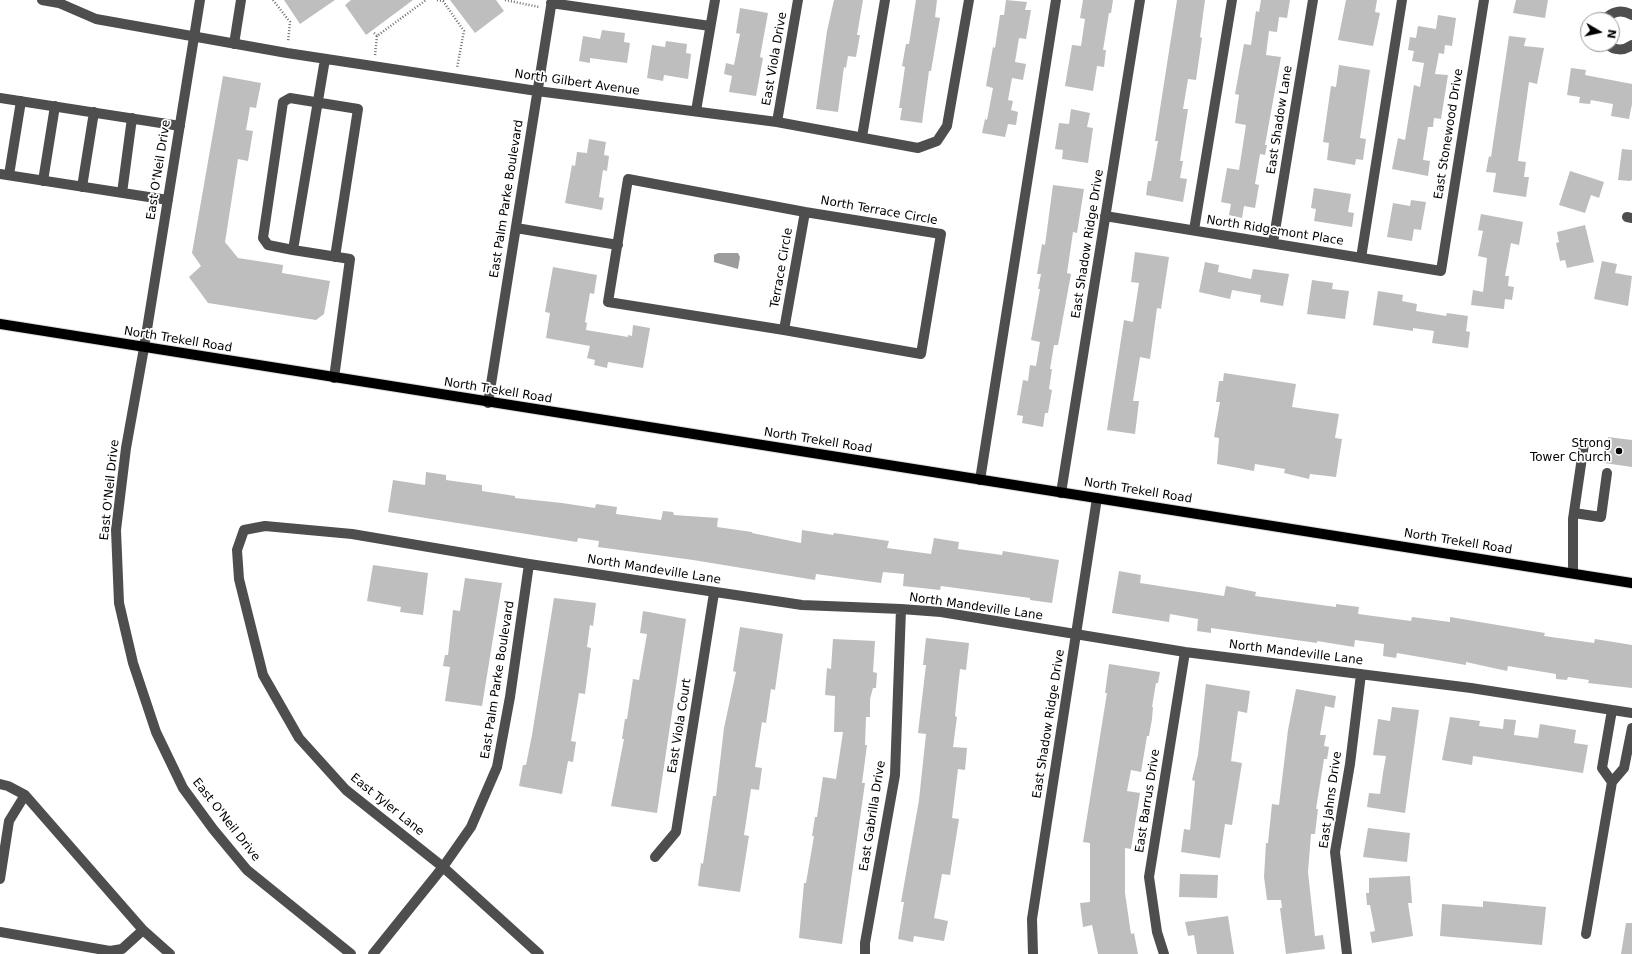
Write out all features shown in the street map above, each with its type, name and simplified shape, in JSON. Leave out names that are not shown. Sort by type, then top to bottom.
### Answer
[{"type":"main road","name":"North Trekell Road","points":[[0,324],[488,403],[1632,583]]},
{"type":"street","name":"North Gilbert Avenue","points":[[42,0],[59,3],[96,19],[287,53],[536,91],[777,122],[918,148],[937,141],[947,126],[969,0]]},
{"type":"street","name":"East O'Neil Drive","points":[[200,0],[144,348],[126,448],[116,537],[119,603],[133,663],[156,732],[183,788],[213,829],[247,870],[351,954]]},
{"type":"street","points":[[234,44],[241,0]]},
{"type":"street","points":[[696,111],[715,0]]},
{"type":"street","name":"East Viola Drive","points":[[777,122],[798,0]]},
{"type":"street","points":[[862,138],[885,0]]},
{"type":"street","points":[[980,480],[1056,0]]},
{"type":"street","name":"East Shadow Ridge Drive","points":[[1061,493],[1140,0]]},
{"type":"street","points":[[1194,230],[1232,0]]},
{"type":"street","name":"East Shadow Lane","points":[[1273,243],[1313,0]]},
{"type":"street","points":[[1361,258],[1402,0]]},
{"type":"street","name":"East Stonewood Drive","points":[[1441,271],[1484,0]]},
{"type":"street","points":[[551,4],[710,26]]},
{"type":"street","name":"East Palm Parke Boulevard","points":[[488,403],[536,91],[551,4]]},
{"type":"street","points":[[1617,12],[1620,11],[1632,15]]},
{"type":"street","points":[[1620,49],[1632,45]]},
{"type":"street","points":[[293,250],[325,59]]},
{"type":"street","points":[[0,98],[180,126]]},
{"type":"street","points":[[334,378],[350,259],[335,257],[293,250],[268,245],[263,238],[283,102],[290,98],[358,110],[335,257]]},
{"type":"street","points":[[21,101],[4,175],[168,200]]},
{"type":"street","points":[[43,181],[55,106]]},
{"type":"street","points":[[82,187],[94,112]]},
{"type":"street","points":[[126,194],[132,118]]},
{"type":"street","name":"North Terrace Circle","points":[[628,179],[805,212],[941,234],[921,354],[784,330],[608,302],[618,246],[628,179]]},
{"type":"street","name":"Terrace Circle","points":[[784,330],[805,212]]},
{"type":"street","name":"North Ridgemont Place","points":[[1106,216],[1441,271]]},
{"type":"street","points":[[516,228],[618,246]]},
{"type":"street","points":[[1572,573],[1574,513],[1584,444]]},
{"type":"street","points":[[1574,513],[1601,517],[1607,473]]},
{"type":"street","name":"East Shadow Ridge Drive","points":[[1033,954],[1032,919],[1097,498]]},
{"type":"street","name":"North Mandeville Lane","points":[[244,530],[265,526],[352,534],[443,548],[529,564],[802,605],[941,612],[1185,652],[1471,688],[1632,713]]},
{"type":"street","name":"East Tyler Lane","points":[[244,530],[236,550],[239,579],[263,675],[299,738],[346,790],[443,867],[539,954]]},
{"type":"street","name":"East Palm Parke Boulevard","points":[[373,954],[443,867],[471,827],[497,767],[510,697],[529,564]]},
{"type":"street","name":"East Viola Court","points":[[655,857],[676,832],[714,592]]},
{"type":"street","name":"East Gabrilla Drive","points":[[865,954],[865,943],[895,774],[902,609]]},
{"type":"street","name":"East Barrus Drive","points":[[1164,954],[1157,932],[1149,877],[1185,652]]},
{"type":"street","name":"East Jahns Drive","points":[[1347,954],[1335,852],[1350,764],[1361,674]]},
{"type":"street","points":[[1612,710],[1602,768],[1612,782]]},
{"type":"street","points":[[1586,934],[1612,782],[1624,768],[1632,728]]},
{"type":"street","points":[[0,784],[8,786],[25,795],[144,930],[170,954]]},
{"type":"street","points":[[0,879],[9,821],[25,795]]},
{"type":"street","points":[[0,932],[110,951],[122,948],[144,930]]},
{"type":"path","points":[[273,0],[290,22],[287,53]]},
{"type":"path","points":[[377,36],[426,0]]},
{"type":"path","points":[[437,0],[443,2],[464,31],[456,79]]},
{"type":"path","points":[[505,0],[551,4]]},
{"type":"path","points":[[374,33],[377,36],[375,67]]},
{"type":"shaded area","points":[[718,253],[738,253],[740,257],[738,269],[714,262],[714,255]]},
{"type":"building","points":[[284,0],[335,0],[300,24]]},
{"type":"building","points":[[351,0],[413,0],[366,35],[345,5]]},
{"type":"building","points":[[450,0],[496,0],[504,11],[475,33]]},
{"type":"building","points":[[834,0],[863,0],[857,35],[860,35],[856,57],[848,56],[846,68],[844,67],[838,112],[816,109],[827,31]]},
{"type":"building","points":[[916,0],[937,0],[935,17],[940,18],[931,71],[929,71],[922,123],[900,120],[902,108],[899,108],[905,67],[902,66],[906,44],[909,44]]},
{"type":"building","points":[[1006,0],[1027,2],[1025,10],[1031,10],[1026,39],[1019,38],[1015,62],[1026,64],[1023,80],[1012,78],[1008,100],[1013,101],[1011,110],[1018,112],[1016,125],[1008,124],[1005,137],[982,133],[985,119],[987,120],[993,88],[986,86],[993,47],[995,48],[1000,15],[1004,15]]},
{"type":"building","points":[[1083,0],[1113,0],[1111,13],[1109,13],[1103,50],[1106,50],[1104,67],[1097,66],[1093,91],[1065,86],[1072,45],[1081,46],[1085,19],[1080,18]]},
{"type":"building","points":[[1177,0],[1205,0],[1200,37],[1202,38],[1196,80],[1188,79],[1183,109],[1188,109],[1180,161],[1183,161],[1180,178],[1187,179],[1183,202],[1146,195],[1148,181],[1151,181],[1158,141],[1155,141]]},
{"type":"building","points":[[1261,0],[1290,0],[1287,18],[1279,17],[1277,32],[1269,31],[1266,55],[1281,57],[1265,145],[1267,145],[1265,155],[1260,154],[1255,184],[1259,185],[1255,208],[1244,206],[1242,218],[1229,215],[1231,204],[1221,202],[1227,168],[1239,170],[1246,125],[1235,123],[1239,95],[1235,94],[1244,44],[1251,45],[1256,11],[1259,12]]},
{"type":"building","points":[[1346,0],[1377,0],[1375,12],[1380,13],[1373,46],[1338,40]]},
{"type":"building","points":[[1516,0],[1548,0],[1545,18],[1513,13]]},
{"type":"building","points":[[740,8],[768,13],[760,57],[763,58],[756,96],[729,92],[732,76],[724,74],[726,63],[734,65],[740,34],[736,33]]},
{"type":"building","points":[[1438,15],[1456,18],[1452,46],[1445,45],[1444,54],[1439,53],[1435,74],[1448,75],[1441,119],[1434,118],[1433,127],[1428,127],[1423,160],[1430,161],[1428,176],[1392,169],[1398,138],[1405,140],[1414,85],[1420,87],[1424,63],[1412,61],[1414,51],[1408,50],[1410,37],[1416,38],[1418,26],[1436,29]]},
{"type":"building","points":[[602,30],[625,33],[624,42],[630,43],[627,63],[590,58],[590,63],[579,61],[583,36],[600,39]]},
{"type":"building","points":[[1509,36],[1526,38],[1524,46],[1544,48],[1537,84],[1529,82],[1518,161],[1526,162],[1524,177],[1529,177],[1526,197],[1493,192],[1496,173],[1486,172],[1489,156],[1491,157]]},
{"type":"building","points":[[666,41],[687,44],[686,53],[691,54],[688,79],[664,75],[663,81],[647,78],[652,45],[665,47]]},
{"type":"building","points":[[1339,65],[1370,70],[1360,138],[1366,139],[1363,160],[1356,159],[1355,165],[1327,160],[1329,143],[1323,142],[1331,86],[1336,87]]},
{"type":"building","points":[[1571,68],[1586,70],[1585,75],[1632,84],[1632,104],[1629,119],[1611,116],[1613,104],[1591,100],[1590,104],[1579,103],[1580,97],[1567,95]]},
{"type":"building","points":[[223,76],[261,83],[256,108],[250,107],[246,130],[253,131],[248,161],[238,159],[225,242],[238,258],[283,265],[282,273],[330,281],[324,314],[316,320],[208,303],[189,277],[201,266],[192,253]]},
{"type":"building","points":[[1071,109],[1090,113],[1087,127],[1093,128],[1088,163],[1062,159],[1063,150],[1055,149],[1059,123],[1069,124]]},
{"type":"building","points":[[589,139],[606,142],[604,155],[609,156],[607,171],[603,170],[599,197],[604,198],[602,210],[565,203],[572,165],[575,166],[577,152],[587,153]]},
{"type":"building","points":[[1622,149],[1632,150],[1632,180],[1630,181],[1618,180]]},
{"type":"building","points":[[1570,171],[1604,182],[1599,198],[1591,195],[1585,213],[1559,205]]},
{"type":"building","points":[[1053,185],[1084,189],[1077,233],[1073,232],[1067,273],[1071,274],[1058,345],[1054,345],[1050,369],[1052,369],[1049,389],[1052,390],[1048,413],[1045,413],[1043,427],[1022,423],[1023,416],[1017,415],[1023,380],[1028,381],[1030,365],[1036,366],[1040,342],[1031,340],[1040,289],[1038,289],[1041,274],[1037,274],[1042,244],[1045,245]]},
{"type":"building","points":[[1314,188],[1351,194],[1348,212],[1354,213],[1352,227],[1314,221],[1316,209],[1311,208]]},
{"type":"building","points":[[1411,200],[1426,202],[1421,230],[1414,229],[1412,241],[1387,237],[1393,203],[1410,206]]},
{"type":"building","points":[[1481,214],[1523,222],[1519,245],[1511,243],[1505,276],[1509,276],[1508,286],[1514,287],[1512,300],[1505,299],[1504,309],[1471,305],[1473,290],[1483,292],[1487,258],[1478,256],[1483,231],[1478,230]]},
{"type":"building","points":[[1585,225],[1594,262],[1567,268],[1565,260],[1560,261],[1556,243],[1559,242],[1557,232]]},
{"type":"building","points":[[1135,252],[1169,257],[1161,309],[1157,308],[1150,359],[1140,357],[1133,401],[1139,401],[1135,434],[1107,430],[1124,320],[1133,322],[1139,283],[1131,282]]},
{"type":"building","points":[[1602,261],[1617,264],[1615,273],[1632,276],[1628,306],[1594,299]]},
{"type":"building","points":[[1205,262],[1219,265],[1218,272],[1251,279],[1253,269],[1289,274],[1283,306],[1260,302],[1261,295],[1232,290],[1230,299],[1199,292]]},
{"type":"building","points":[[553,267],[597,275],[594,294],[590,293],[585,322],[587,323],[586,330],[628,337],[628,335],[632,336],[633,325],[650,328],[643,368],[608,362],[607,368],[594,365],[595,360],[587,358],[590,346],[546,338],[550,313],[545,312]]},
{"type":"building","points":[[1312,280],[1333,283],[1332,289],[1349,291],[1345,319],[1307,314]]},
{"type":"building","points":[[1378,291],[1403,295],[1402,301],[1417,304],[1416,311],[1446,316],[1447,313],[1468,316],[1466,331],[1470,332],[1468,348],[1432,343],[1434,331],[1413,328],[1413,331],[1373,325]]},
{"type":"building","points":[[1224,373],[1296,384],[1292,407],[1339,414],[1335,438],[1342,439],[1336,477],[1310,474],[1309,479],[1284,473],[1285,469],[1255,464],[1254,471],[1217,464],[1219,438],[1214,437],[1220,402],[1216,402],[1219,381],[1223,381]]},
{"type":"building","name":"Strong Tower Church","points":[[1608,437],[1632,440],[1632,467],[1604,463]]},
{"type":"building","points":[[426,472],[446,475],[446,480],[482,485],[482,491],[515,496],[515,498],[595,508],[596,504],[617,507],[616,514],[661,520],[663,511],[673,512],[674,515],[718,518],[717,527],[752,532],[801,543],[802,530],[889,541],[887,548],[931,554],[934,538],[959,542],[958,549],[1002,555],[1003,551],[1059,560],[1052,603],[1030,600],[1030,598],[941,586],[940,590],[903,586],[904,574],[883,572],[881,583],[816,574],[815,580],[693,560],[598,547],[599,541],[578,538],[577,542],[388,512],[393,480],[425,485]]},
{"type":"building","points":[[373,565],[428,573],[423,615],[400,612],[401,607],[367,601]]},
{"type":"building","points":[[1119,571],[1141,575],[1140,583],[1224,596],[1226,586],[1256,592],[1255,596],[1336,607],[1336,604],[1359,607],[1358,614],[1411,621],[1412,617],[1450,622],[1450,617],[1545,633],[1544,636],[1594,643],[1595,639],[1632,645],[1632,688],[1588,683],[1589,680],[1568,677],[1567,680],[1556,679],[1556,674],[1508,666],[1507,671],[1466,662],[1466,665],[1397,653],[1396,658],[1383,656],[1384,644],[1355,640],[1354,647],[1211,628],[1211,633],[1197,631],[1198,619],[1170,614],[1169,622],[1112,613]]},
{"type":"building","points":[[465,578],[502,583],[482,706],[445,701],[450,667],[443,666],[445,655],[448,655],[453,610],[460,611]]},
{"type":"building","points":[[554,598],[596,603],[593,626],[590,625],[587,647],[591,648],[585,694],[579,693],[571,741],[576,742],[573,762],[568,761],[562,794],[519,786],[523,765],[526,765],[532,735]]},
{"type":"building","points":[[643,611],[686,619],[657,813],[611,806],[624,739],[622,739],[625,719],[627,719],[633,679],[639,680],[647,634],[640,633]]},
{"type":"building","points":[[740,627],[783,634],[775,690],[771,689],[766,723],[762,722],[755,767],[762,768],[759,790],[751,789],[744,835],[749,836],[740,892],[698,886],[701,863],[703,864],[713,796],[716,796],[724,728],[736,672],[733,671]]},
{"type":"building","points":[[926,638],[969,643],[966,670],[960,669],[955,716],[957,717],[953,747],[967,748],[965,770],[958,769],[952,818],[959,819],[950,875],[942,874],[934,918],[948,921],[944,941],[914,936],[913,942],[898,939],[904,902],[901,902],[919,800],[926,734],[918,733],[926,665],[923,665]]},
{"type":"building","points":[[833,639],[875,641],[873,672],[877,673],[876,688],[873,688],[870,699],[870,717],[866,717],[865,745],[867,745],[862,783],[865,783],[842,944],[799,938],[804,883],[806,883],[814,836],[812,836],[815,817],[817,817],[823,777],[836,779],[843,732],[834,732],[835,696],[825,695],[827,668],[831,669]]},
{"type":"building","points":[[1109,664],[1160,672],[1158,683],[1156,683],[1152,707],[1152,719],[1149,736],[1147,736],[1141,772],[1131,770],[1127,791],[1140,793],[1131,849],[1125,848],[1125,893],[1131,934],[1134,933],[1138,954],[1098,954],[1092,925],[1083,927],[1080,903],[1090,902],[1090,843],[1083,842],[1107,693],[1105,693]]},
{"type":"building","points":[[1206,684],[1250,691],[1247,713],[1238,711],[1231,761],[1242,763],[1232,825],[1225,824],[1220,858],[1181,852],[1184,829],[1190,830],[1195,781],[1192,780],[1198,755]]},
{"type":"building","points":[[1296,689],[1336,696],[1334,708],[1325,706],[1320,735],[1326,735],[1324,746],[1329,747],[1327,759],[1324,759],[1316,809],[1318,809],[1315,834],[1311,834],[1308,872],[1315,936],[1323,935],[1325,949],[1286,954],[1280,908],[1282,908],[1281,900],[1267,900],[1264,877],[1266,843],[1268,843],[1272,804],[1279,805],[1288,730]]},
{"type":"building","points":[[1392,707],[1419,710],[1405,813],[1367,807],[1369,793],[1380,794],[1386,756],[1373,755],[1378,719],[1390,721]]},
{"type":"building","points":[[1450,717],[1480,721],[1479,726],[1503,729],[1504,719],[1516,720],[1514,735],[1538,738],[1540,724],[1576,730],[1574,743],[1588,745],[1583,773],[1473,756],[1472,765],[1442,760]]},
{"type":"building","points":[[1368,828],[1410,833],[1407,862],[1363,857]]},
{"type":"building","points":[[1180,874],[1218,875],[1217,898],[1179,897]]},
{"type":"building","points":[[1410,876],[1412,903],[1408,903],[1413,936],[1372,943],[1370,932],[1375,931],[1370,905],[1367,905],[1366,893],[1369,893],[1369,878]]},
{"type":"building","points":[[1483,901],[1546,907],[1542,945],[1440,936],[1442,904],[1483,907]]},
{"type":"building","points":[[1228,916],[1234,954],[1197,954],[1194,935],[1188,936],[1185,922]]},
{"type":"building","points":[[1626,923],[1632,923],[1632,954],[1621,954]]},
{"type":"place","name":"Strong Tower Church","points":[[1619,451]]}]
